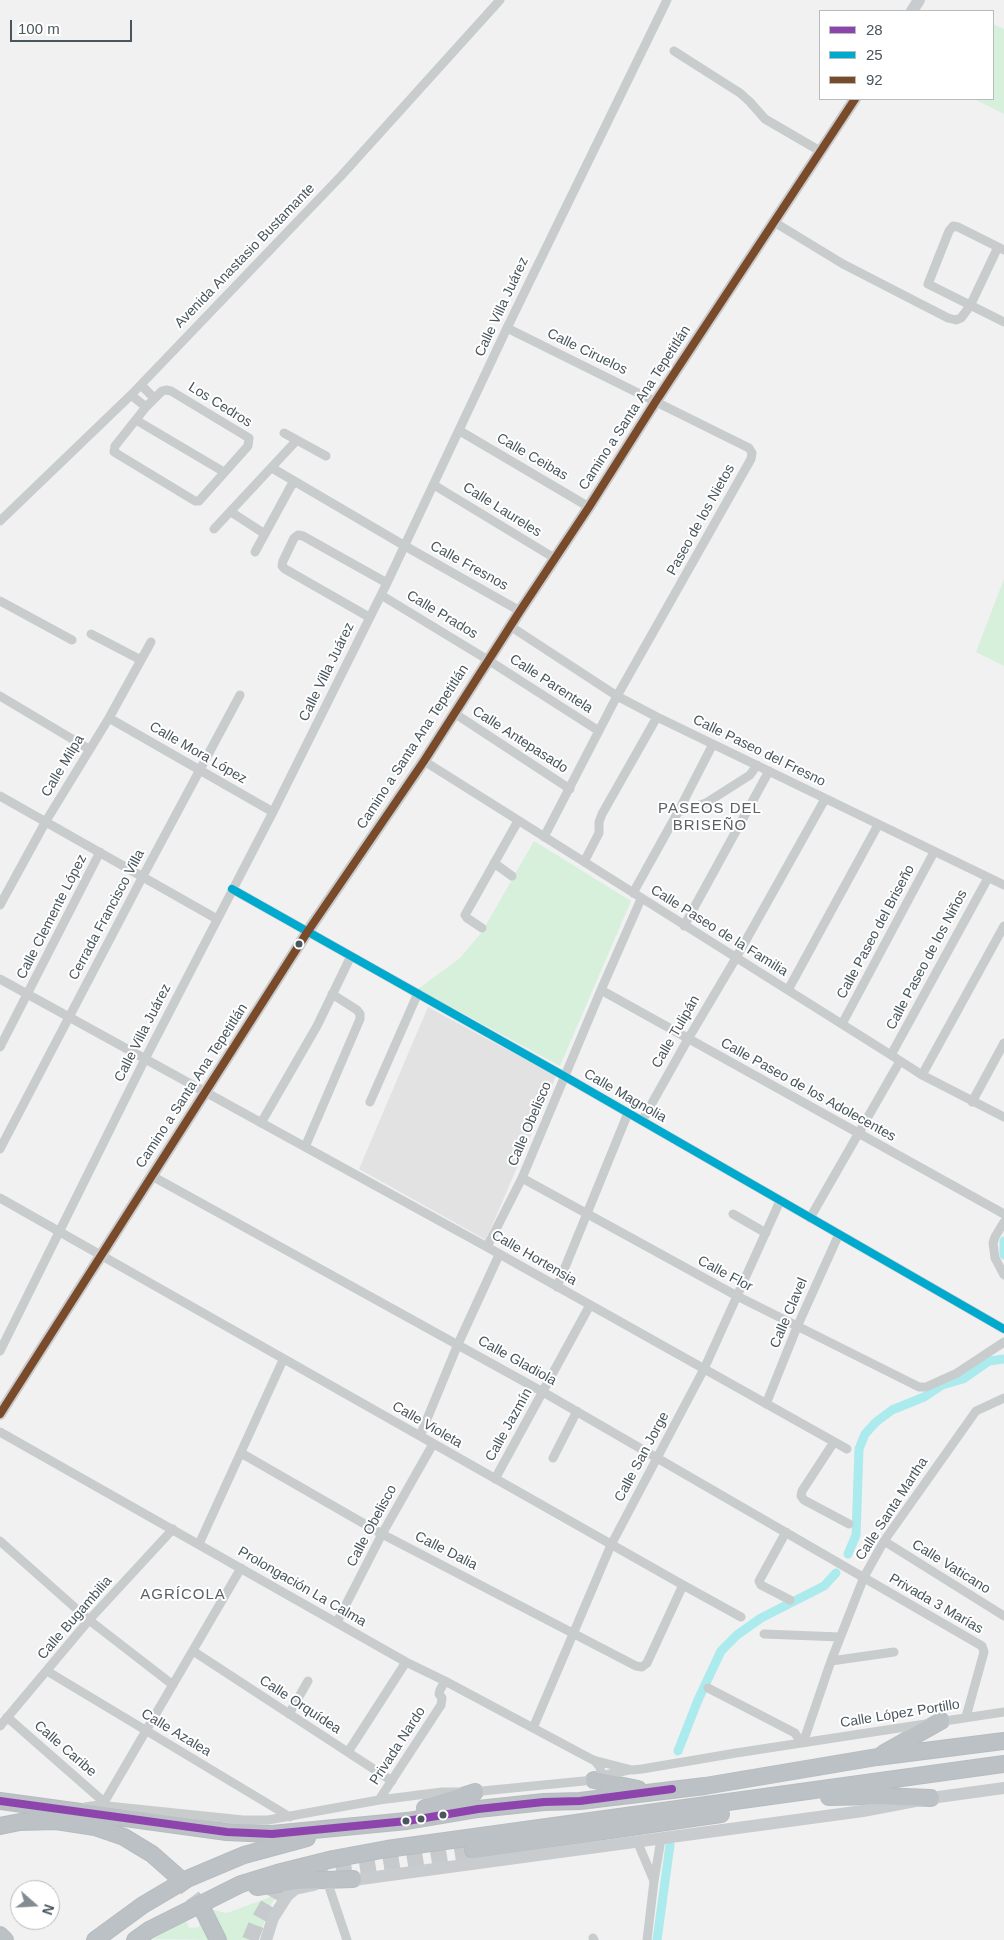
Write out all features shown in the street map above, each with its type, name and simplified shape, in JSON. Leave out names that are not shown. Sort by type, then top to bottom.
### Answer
[{"type":"highway","points":[[877,1757],[941,1721]]},
{"type":"highway","points":[[0,1801],[227,1832],[272,1834],[407,1821],[478,1809],[544,1802],[580,1801],[705,1786],[877,1757],[1004,1741]]},
{"type":"highway","points":[[136,1940],[149,1930],[241,1884],[277,1872],[334,1859],[387,1849],[1004,1764]]},
{"type":"highway","points":[[473,1850],[939,1779],[958,1770]]},
{"type":"highway","points":[[597,1778],[652,1791]]},
{"type":"highway","points":[[95,1940],[143,1905],[187,1879],[244,1855],[301,1839],[379,1823],[395,1815],[432,1807],[475,1792]]},
{"type":"highway","points":[[829,1797],[931,1798]]},
{"type":"highway","points":[[0,1826],[20,1822],[56,1821],[95,1827],[137,1845],[152,1854],[178,1876]]},
{"type":"highway","points":[[223,1892],[295,1881],[353,1880]]},
{"type":"highway","points":[[204,1912],[218,1940]]},
{"type":"highway","points":[[0,1935],[4,1940]]},
{"type":"street","name":"Avenida Anastasio Bustamante","points":[[0,521],[141,385],[341,176],[500,0]]},
{"type":"street","name":"Calle Villa Juárez","points":[[0,1351],[145,1059],[232,889],[274,812],[387,584],[507,328],[667,0]]},
{"type":"street","points":[[674,51],[740,93],[765,119],[820,151]]},
{"type":"street","name":"Camino a Santa Ana Tepetitlán","points":[[0,1414],[308,931],[424,761],[510,626],[556,559],[656,402],[854,100]]},
{"type":"street","points":[[774,222],[842,264],[948,318],[956,320],[961,318],[970,306],[1001,248],[956,226],[949,231],[928,284],[970,306],[1004,322]]},
{"type":"street","name":"Calle Ciruelos","points":[[507,328],[656,402]]},
{"type":"street","points":[[141,385],[154,398]]},
{"type":"street","name":"Los Cedros","points":[[162,391],[171,391],[249,438],[248,446],[202,499],[195,501],[115,454],[114,446],[154,398],[162,391]]},
{"type":"street","points":[[131,395],[146,407]]},
{"type":"street","name":"Paseo de los Nietos","points":[[544,837],[617,696],[752,456],[749,448],[656,402]]},
{"type":"street","points":[[136,420],[224,472]]},
{"type":"street","name":"Calle Ceibas","points":[[460,431],[589,507]]},
{"type":"street","points":[[284,434],[326,456]]},
{"type":"street","points":[[214,529],[296,440]]},
{"type":"street","name":"Calle Fresnos","points":[[272,468],[520,611]]},
{"type":"street","points":[[256,552],[291,486],[295,482]]},
{"type":"street","name":"Calle Laureles","points":[[434,485],[556,559]]},
{"type":"street","points":[[231,512],[265,534]]},
{"type":"street","points":[[370,617],[282,566],[294,538],[298,535],[303,536],[387,584]]},
{"type":"street","name":"Calle Prados","points":[[381,595],[488,660]]},
{"type":"street","points":[[0,601],[72,640]]},
{"type":"street","name":"Calle Paseo del Fresno","points":[[510,626],[617,696],[1004,886]]},
{"type":"street","points":[[91,634],[140,660]]},
{"type":"street","name":"Calle Milpa","points":[[0,904],[46,821],[109,718],[151,642]]},
{"type":"street","name":"Calle Parentela","points":[[488,660],[599,731]]},
{"type":"street","name":"Cerrada Francisco Villa","points":[[0,1148],[142,876],[240,695]]},
{"type":"street","points":[[0,696],[89,749]]},
{"type":"street","name":"Calle Antepasado","points":[[454,713],[570,790]]},
{"type":"street","points":[[584,862],[599,833],[599,822],[602,814],[657,717]]},
{"type":"street","name":"Calle Mora López","points":[[109,718],[274,812]]},
{"type":"street","points":[[633,893],[678,812],[712,744]]},
{"type":"street","name":"Calle Paseo de la Familia","points":[[424,761],[900,1061],[972,1102],[1004,1117]]},
{"type":"street","points":[[678,812],[706,803],[750,775],[757,765]]},
{"type":"street","points":[[684,926],[768,771]]},
{"type":"street","points":[[0,796],[217,919]]},
{"type":"street","name":"Calle Tulipán","points":[[642,1121],[825,799]]},
{"type":"street","points":[[482,928],[465,915],[518,821]]},
{"type":"street","points":[[788,990],[878,825]]},
{"type":"street","name":"Calle Clemente López","points":[[0,1047],[100,852]]},
{"type":"street","name":"Calle Paseo del Briseño","points":[[842,1024],[934,852]]},
{"type":"street","points":[[494,862],[512,876]]},
{"type":"street","name":"Calle Paseo de los Niños","points":[[891,1055],[988,878]]},
{"type":"street","name":"Calle Magnolia","points":[[232,889],[1004,1329]]},
{"type":"street","name":"Calle Obelisco","points":[[488,1247],[522,1178],[641,899]]},
{"type":"street","points":[[922,1074],[1004,926]]},
{"type":"street","points":[[261,1123],[317,1026],[351,956]]},
{"type":"street","name":"Calle Hortensia","points":[[0,979],[488,1247],[499,1255],[847,1449]]},
{"type":"street","name":"Calle Paseo de los Adolecentes","points":[[601,990],[1004,1216]]},
{"type":"street","points":[[305,1147],[360,1019],[360,1014],[357,1010],[332,994]]},
{"type":"street","points":[[370,1102],[418,994]]},
{"type":"street","points":[[972,1102],[1004,1044]]},
{"type":"street","points":[[810,1218],[900,1061]]},
{"type":"street","points":[[557,1287],[628,1113]]},
{"type":"street","name":"Calle Gladiola","points":[[152,1176],[577,1411],[864,1577]]},
{"type":"street","name":"Calle Flor","points":[[522,1178],[737,1296],[919,1387],[926,1387],[957,1373],[1004,1342]]},
{"type":"street","name":"Calle Violeta","points":[[0,1198],[283,1360],[742,1617]]},
{"type":"street","name":"Calle San Jorge","points":[[533,1728],[611,1545],[704,1369],[780,1201]]},
{"type":"street","points":[[733,1214],[766,1233]]},
{"type":"street","points":[[1004,1216],[993,1243],[995,1258],[1004,1275]]},
{"type":"street","name":"Calle Clavel","points":[[766,1404],[797,1327],[839,1234]]},
{"type":"street","points":[[420,1436],[458,1344],[499,1255]]},
{"type":"street","name":"Calle Jazmín","points":[[495,1479],[590,1305]]},
{"type":"street","points":[[200,1544],[283,1360]]},
{"type":"street","name":"Calle Santa Martha","points":[[802,1743],[831,1661],[864,1577],[884,1541],[976,1411],[1004,1398]]},
{"type":"street","points":[[553,1458],[577,1411]]},
{"type":"street","name":"Prolongación La Calma","points":[[0,1432],[406,1662],[593,1760],[632,1770],[729,1754]]},
{"type":"street","points":[[834,1442],[802,1491],[801,1496],[804,1500],[849,1524]]},
{"type":"street","name":"Calle Obelisco","points":[[337,1622],[382,1534],[433,1444]]},
{"type":"street","name":"Calle Dalia","points":[[241,1453],[382,1534],[636,1666],[642,1667],[647,1663],[683,1585]]},
{"type":"street","name":"Calle Bugambilia","points":[[0,1726],[89,1620],[173,1530]]},
{"type":"street","points":[[786,1532],[759,1582],[790,1600]]},
{"type":"street","points":[[0,1541],[89,1620],[173,1685]]},
{"type":"street","name":"Calle Vaticano","points":[[884,1541],[1004,1616]]},
{"type":"street","points":[[103,1804],[241,1568]]},
{"type":"street","name":"Privada 3 Marías","points":[[864,1577],[984,1649],[966,1718]]},
{"type":"street","points":[[764,1634],[840,1637]]},
{"type":"street","name":"Calle Orquídea","points":[[193,1651],[392,1781]]},
{"type":"street","points":[[831,1661],[894,1652]]},
{"type":"street","points":[[348,1752],[406,1662]]},
{"type":"street","name":"Calle Azalea","points":[[47,1671],[290,1817]]},
{"type":"street","points":[[289,1714],[308,1680]]},
{"type":"street","name":"Privada Nardo","points":[[380,1800],[441,1704],[442,1698],[439,1694],[445,1681]]},
{"type":"street","points":[[708,1688],[795,1733],[802,1743]]},
{"type":"street","name":"Calle López Portillo","points":[[729,1754],[1004,1712]]},
{"type":"street","name":"Calle Caribe","points":[[8,1717],[103,1804]]},
{"type":"street","points":[[593,1760],[600,1767],[597,1778]]},
{"type":"street","points":[[72,1810],[103,1804],[243,1820],[268,1820],[380,1800],[442,1792],[475,1792],[542,1786],[597,1778],[632,1770]]},
{"type":"street","points":[[266,1940],[274,1918],[287,1896],[295,1889],[309,1886],[863,1811],[931,1798],[1004,1788]]},
{"type":"street","points":[[647,1940],[661,1839]]},
{"type":"street","points":[[637,1841],[654,1881]]},
{"type":"street","points":[[328,1884],[347,1940]]},
{"type":"shaded area","points":[[428,1007],[556,1076],[486,1240],[359,1169]]},
{"type":"green space","points":[[994,24],[1004,29],[1004,114],[976,100],[994,100]]},
{"type":"green space","points":[[1004,579],[1004,666],[976,652]]},
{"type":"green space","points":[[534,841],[631,901],[560,1066],[418,989],[460,958],[482,932]]},
{"type":"green space","points":[[284,1892],[274,1900],[268,1909],[259,1940],[222,1940],[209,1909],[227,1913]]},
{"type":"green space","points":[[200,1915],[211,1940],[150,1939],[185,1918],[189,1928],[199,1927]]},
{"type":"waterway","points":[[1004,1241],[1004,1255]]},
{"type":"waterway","points":[[848,1554],[856,1535],[859,1449],[865,1434],[876,1422],[892,1410],[924,1397],[942,1385],[963,1379],[989,1361],[1004,1359]]},
{"type":"waterway","points":[[678,1751],[698,1700],[721,1651],[737,1635],[761,1618],[824,1586],[836,1573]]},
{"type":"waterway","points":[[657,1940],[670,1845]]},
{"type":"tunnel","points":[[250,1940],[256,1925],[273,1896],[294,1878],[473,1850]]},
{"type":"tunnel","points":[[178,1877],[204,1912]]},
{"type":"transit line","name":"92","points":[[0,1414],[308,931],[424,761],[656,401],[854,100]]},
{"type":"transit line","name":"25","points":[[232,889],[564,1076],[1004,1329]]},
{"type":"transit line","name":"28","points":[[0,1801],[227,1832],[272,1834],[407,1821],[478,1809],[544,1802],[580,1801],[672,1789]]},
{"type":"district","name":"PASEOS DEL BRISEÑO","points":[[710,818]]},
{"type":"district","name":"AGRÍCOLA","points":[[183,1595]]}]
